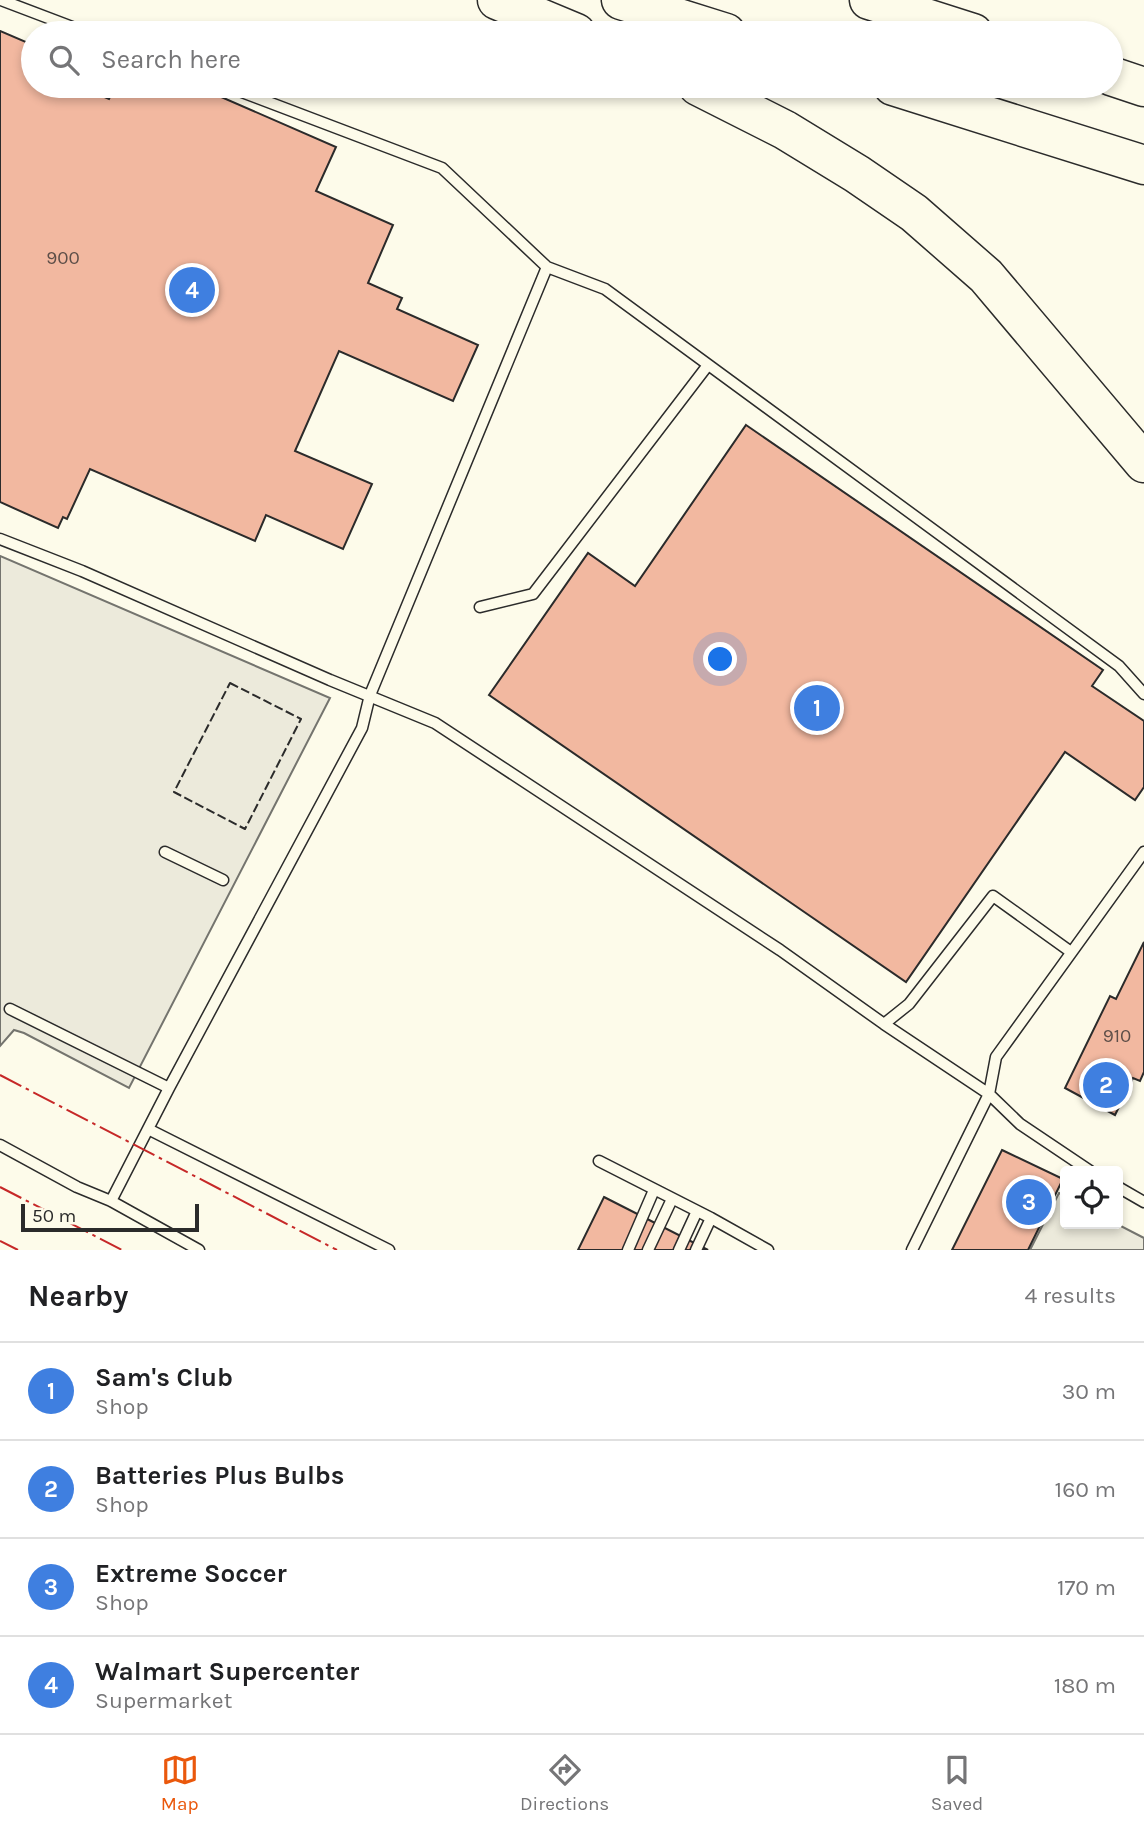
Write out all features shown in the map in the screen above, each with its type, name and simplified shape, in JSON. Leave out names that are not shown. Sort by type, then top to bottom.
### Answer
[{"type":"highway","points":[[497,0],[547,21]]},
{"type":"highway","points":[[621,0],[688,21]]},
{"type":"highway","points":[[869,0],[935,21]]},
{"type":"highway","points":[[1123,80],[1144,87]]},
{"type":"highway","points":[[722,98],[785,130],[914,213],[986,276],[1144,463]]},
{"type":"highway","points":[[931,98],[1144,165]]},
{"type":"lane","points":[[1,0],[56,21]]},
{"type":"lane","points":[[258,98],[442,168],[547,267],[606,289],[1119,666],[1144,694]]},
{"type":"lane","points":[[111,1201],[362,728],[370,695],[547,267]]},
{"type":"lane","points":[[480,607],[533,594],[708,365]]},
{"type":"lane","points":[[0,539],[82,571],[435,723],[780,950],[989,1094],[1020,1124],[1083,1166]]},
{"type":"lane","points":[[165,852],[223,880]]},
{"type":"lane","points":[[912,1250],[989,1094],[996,1057],[1144,852]]},
{"type":"lane","points":[[884,1024],[909,1004],[993,896],[1071,952]]},
{"type":"lane","points":[[10,1009],[169,1088]]},
{"type":"lane","points":[[148,1129],[388,1250]]},
{"type":"lane","points":[[0,1145],[111,1201],[199,1250]]},
{"type":"lane","points":[[599,1161],[698,1211],[761,1248]]},
{"type":"lane","points":[[628,1250],[654,1190]]},
{"type":"lane","points":[[1123,1190],[1144,1202]]},
{"type":"lane","points":[[648,1250],[672,1199]]},
{"type":"lane","points":[[679,1250],[698,1211]]},
{"type":"lane","points":[[696,1250],[711,1218]]},
{"type":"shaded area","points":[[0,556],[330,698],[129,1088],[24,1033],[14,1030],[0,1046]]},
{"type":"shaded area","points":[[1059,1193],[1060,1229],[1123,1227],[1144,1238],[1144,1250],[1030,1250]]},
{"type":"building","points":[[0,31],[21,40],[21,98],[224,98],[336,147],[316,191],[393,225],[368,283],[402,298],[397,309],[478,345],[453,401],[339,351],[295,451],[372,484],[343,549],[266,515],[255,541],[90,469],[67,519],[63,517],[58,528],[0,502]]},
{"type":"building","points":[[746,425],[1103,670],[1092,686],[1144,721],[1144,787],[1135,800],[1065,752],[906,982],[489,695],[588,553],[635,586]]},
{"type":"building","points":[[1144,942],[1144,1072],[1140,1081],[1133,1078],[1115,1115],[1065,1088],[1110,996],[1116,999]]},
{"type":"building","points":[[1002,1150],[1060,1178],[1060,1185],[1028,1250],[952,1250]]},
{"type":"building","points":[[604,1197],[708,1250],[578,1250]]},
{"type":"fence","points":[[230,683],[301,719],[245,829],[174,792],[230,683]]},
{"type":"power","points":[[0,1075],[337,1250]]},
{"type":"power","points":[[0,1187],[122,1250]]},
{"type":"power","points":[[0,1241],[18,1250]]},
{"type":"place","name":"Walmart Supercenter","points":[[192,290]]},
{"type":"place","name":"Sam's Club","points":[[817,708]]},
{"type":"place","name":"Batteries Plus Bulbs","points":[[1106,1085]]},
{"type":"place","name":"Extreme Soccer","points":[[1029,1202]]}]
